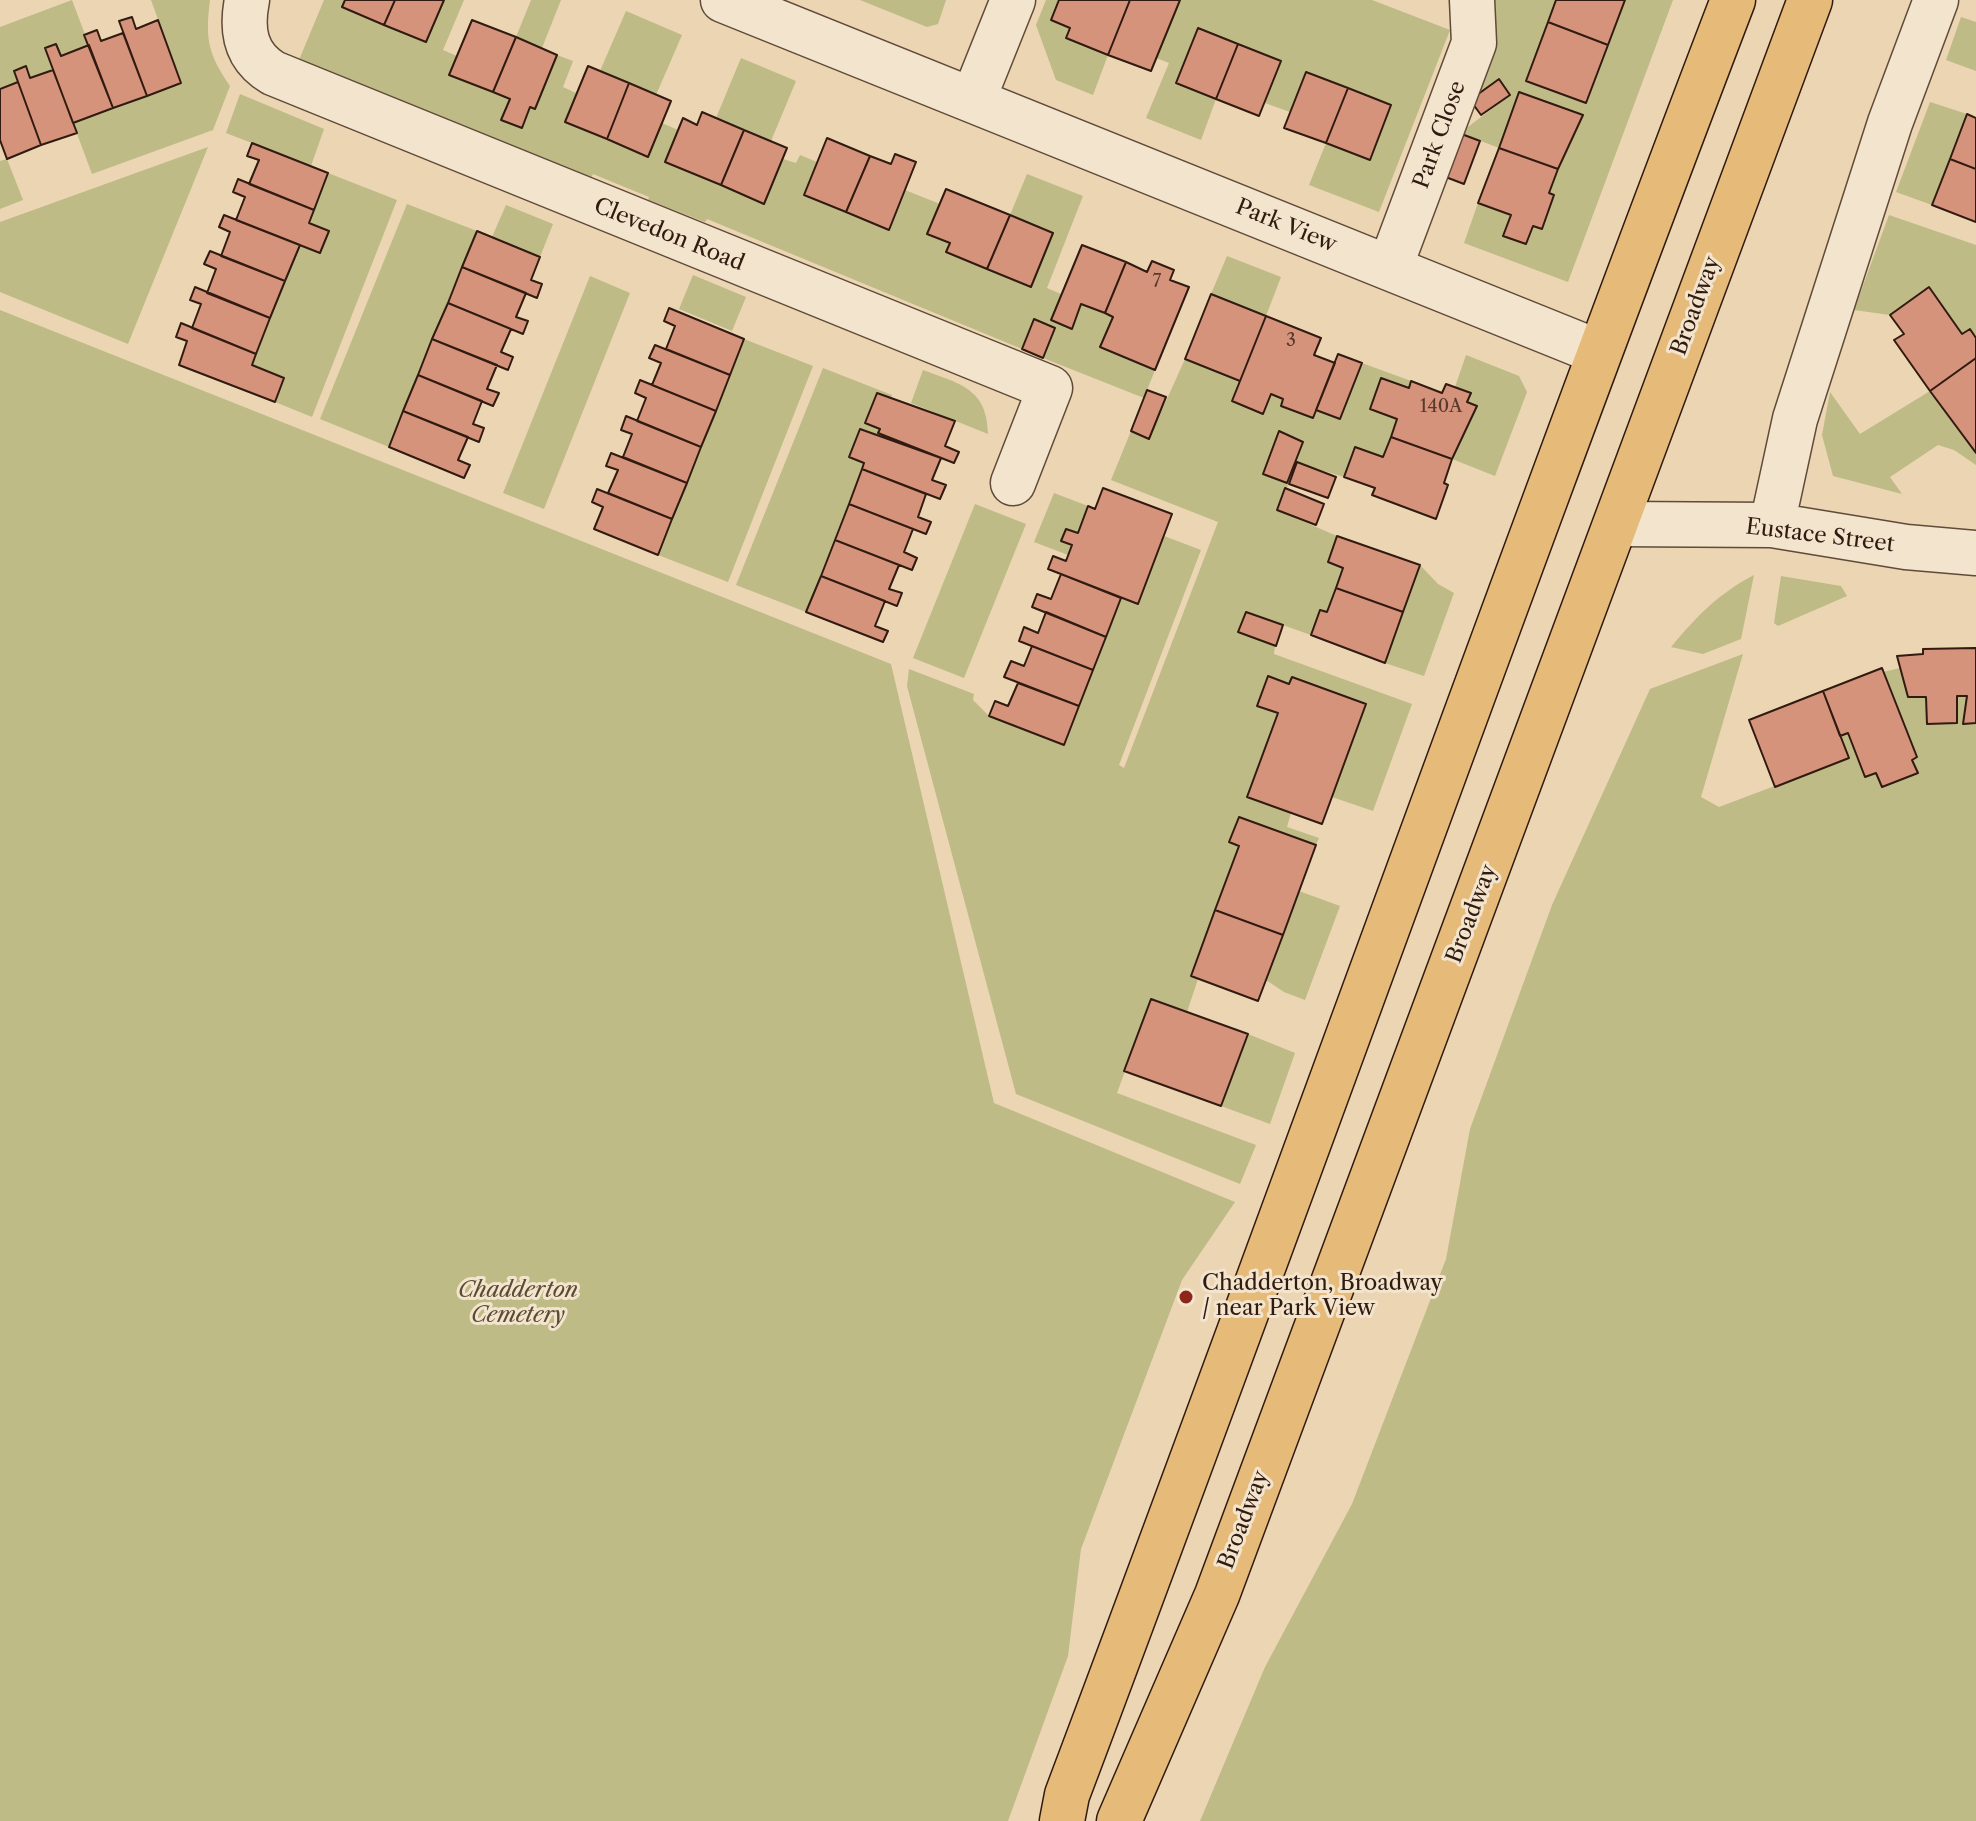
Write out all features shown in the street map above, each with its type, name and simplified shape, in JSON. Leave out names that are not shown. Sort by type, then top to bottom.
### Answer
[{"type":"highway","points":[[1062,1821],[1067,1795],[1200,1442],[1598,352],[1733,0]]},
{"type":"highway","name":"Broadway","points":[[1119,1821],[1217,1595],[1810,0]]},
{"type":"street","name":"Clevedon Road","points":[[247,0],[244,36],[253,55],[273,73],[1050,388],[1013,483]]},
{"type":"street","name":"Park View","points":[[723,0],[1598,352]]},
{"type":"street","points":[[973,100],[1013,0]]},
{"type":"street","name":"Park Close","points":[[1390,267],[1474,43],[1472,0]]},
{"type":"street","points":[[1772,525],[1795,419],[1890,123],[1936,0]]},
{"type":"street","name":"Eustace Street","points":[[1617,524],[1772,525],[1906,547],[1976,553]]},
{"type":"green space","points":[[72,0],[89,45],[61,56],[56,44],[46,48],[53,70],[30,78],[26,67],[15,70],[18,82],[0,89],[0,27]]},
{"type":"green space","points":[[151,0],[210,0],[210,46],[230,86],[213,130],[92,174],[73,123],[181,83]]},
{"type":"green space","points":[[324,0],[345,0],[342,7],[426,42],[444,0],[464,0],[443,50],[457,56],[449,75],[510,99],[502,120],[522,128],[530,107],[535,109],[557,55],[573,61],[563,87],[576,93],[565,122],[647,157],[662,123],[678,130],[665,162],[764,204],[783,159],[796,163],[800,155],[817,162],[804,196],[888,230],[905,190],[940,204],[928,234],[950,243],[947,252],[1031,286],[1053,233],[1010,215],[1027,174],[1083,196],[1047,288],[1061,294],[1051,320],[1072,328],[1081,304],[1113,317],[1101,347],[1155,370],[1144,398],[1043,358],[1054,327],[1034,320],[1022,349],[707,219],[705,222],[648,200],[649,197],[593,174],[591,178],[299,60]]},
{"type":"green space","points":[[531,0],[561,0],[542,48],[516,37]]},
{"type":"green space","points":[[860,0],[946,0],[938,24],[927,27]]},
{"type":"green space","points":[[1046,0],[1059,0],[1051,20],[1070,28],[1108,55],[1093,95],[1056,80],[1036,25]]},
{"type":"green space","points":[[1180,0],[1372,0],[1450,30],[1379,212],[1309,185],[1326,143],[1370,160],[1391,105],[1307,72],[1290,112],[1265,103],[1281,61],[1199,28],[1176,83],[1216,99],[1201,140],[1146,118],[1169,63],[1156,58]]},
{"type":"green space","points":[[1489,0],[1556,0],[1527,80],[1586,103],[1625,0],[1673,0],[1568,282],[1464,243],[1478,203],[1511,215],[1504,236],[1526,244],[1533,226],[1542,228],[1554,195],[1549,193],[1582,115],[1520,93],[1499,148],[1460,133],[1510,95],[1499,79],[1470,100]]},
{"type":"green space","points":[[626,11],[682,35],[656,95],[600,71]]},
{"type":"green space","points":[[1961,17],[1976,22],[1976,71],[1946,60]]},
{"type":"green space","points":[[741,58],[796,81],[771,141],[716,118]]},
{"type":"green space","points":[[240,94],[324,129],[311,166],[226,133]]},
{"type":"green space","points":[[1930,102],[1967,114],[1932,205],[1896,192]]},
{"type":"green space","points":[[208,147],[128,344],[0,292],[0,222]]},
{"type":"green space","points":[[7,159],[23,200],[0,209],[0,161]]},
{"type":"green space","points":[[328,173],[397,200],[312,417],[275,402],[284,378],[252,365],[300,245],[320,253],[329,231],[309,223]]},
{"type":"green space","points":[[407,204],[477,231],[389,447],[320,419]]},
{"type":"green space","points":[[506,205],[553,224],[540,257],[492,237]]},
{"type":"green space","points":[[1889,215],[1976,245],[1976,338],[1962,334],[1929,288],[1890,315],[1854,310]]},
{"type":"green space","points":[[1227,256],[1281,277],[1266,316],[1211,294]]},
{"type":"green space","points":[[693,275],[746,297],[732,331],[679,309]]},
{"type":"green space","points":[[590,276],[630,293],[544,509],[503,493]]},
{"type":"green space","name":"Chadderton Cemetery","points":[[0,310],[891,664],[994,1103],[1235,1202],[1182,1280],[1081,1549],[1068,1656],[1008,1821],[0,1821]]},
{"type":"green space","points":[[744,339],[813,366],[728,582],[658,555]]},
{"type":"green space","points":[[1466,355],[1519,376],[1527,392],[1495,476],[1452,459],[1477,406],[1467,402],[1471,393],[1455,387]]},
{"type":"green space","points":[[1185,359],[1240,381],[1232,401],[1262,414],[1271,394],[1283,399],[1281,406],[1312,418],[1316,410],[1340,419],[1362,363],[1411,381],[1409,388],[1381,378],[1370,409],[1397,419],[1383,457],[1355,447],[1344,477],[1298,463],[1277,510],[1337,536],[1328,562],[1343,568],[1327,612],[1320,610],[1311,635],[1246,612],[1238,632],[1275,646],[1274,654],[1412,704],[1373,811],[1332,797],[1366,704],[1292,677],[1289,684],[1268,676],[1278,713],[1247,796],[1291,813],[1287,827],[1319,838],[1316,845],[1238,817],[1229,841],[1239,846],[1191,975],[1198,979],[1187,1012],[1151,1000],[1117,1093],[1256,1145],[1240,1184],[1016,1094],[907,686],[909,669],[974,694],[973,700],[989,716],[1064,744],[1121,598],[1138,604],[1164,536],[1201,550],[1119,765],[1124,768],[1218,522],[1111,480],[1131,431],[1149,439]],"holes":[[[1280,432],[1303,442],[1287,483],[1263,474]]]},
{"type":"green space","points":[[823,368],[892,395],[891,399],[876,393],[865,423],[880,429],[877,436],[859,430],[849,457],[864,463],[806,612],[736,585]]},
{"type":"green space","points":[[923,370],[960,384],[977,397],[983,407],[988,434],[911,403]]},
{"type":"green space","points":[[1930,391],[1976,453],[1976,465],[1954,450],[1938,445],[1890,477],[1902,494],[1833,476],[1822,435],[1830,392],[1860,434]]},
{"type":"green space","points":[[1054,493],[1088,506],[1078,533],[1065,529],[1061,541],[1072,545],[1068,555],[1034,542]]},
{"type":"green space","points":[[975,504],[1026,524],[964,678],[913,658]]},
{"type":"green space","points":[[1420,565],[1438,584],[1454,593],[1424,676],[1385,663]]},
{"type":"green space","points":[[1754,575],[1741,639],[1703,654],[1671,647],[1709,606]]},
{"type":"green space","points":[[1781,576],[1841,586],[1847,596],[1778,626],[1774,623]]},
{"type":"green space","points":[[1743,654],[1701,797],[1719,807],[1849,758],[1840,736],[1848,733],[1865,777],[1876,773],[1882,786],[1917,757],[1883,672],[1900,668],[1908,697],[1967,696],[1963,723],[1976,723],[1976,1821],[1200,1821],[1265,1667],[1352,1504],[1446,1259],[1470,1129],[1552,905],[1650,689]]},
{"type":"green space","points":[[1299,891],[1340,906],[1305,1000],[1284,992],[1266,980]]},
{"type":"green space","points":[[1248,1034],[1295,1053],[1270,1124],[1221,1106]]},
{"type":"building","points":[[345,0],[395,0],[384,25],[342,7]]},
{"type":"building","points":[[395,0],[444,0],[426,42],[384,25]]},
{"type":"building","points":[[1059,0],[1130,0],[1108,55],[1066,38],[1070,28],[1051,20]]},
{"type":"building","points":[[1130,0],[1180,0],[1151,71],[1108,55]]},
{"type":"building","points":[[1556,0],[1625,0],[1608,45],[1548,22]]},
{"type":"building","points":[[132,17],[136,29],[158,20],[181,83],[147,96],[119,21]]},
{"type":"building","points":[[472,20],[516,37],[493,92],[449,75]]},
{"type":"building","points":[[1548,22],[1608,45],[1586,103],[1526,81]]},
{"type":"building","points":[[1198,28],[1238,44],[1216,99],[1176,83]]},
{"type":"building","points":[[97,30],[101,41],[123,33],[147,96],[113,108],[84,35]]},
{"type":"building","points":[[516,37],[557,55],[535,109],[530,107],[522,128],[501,120],[510,99],[493,92]]},
{"type":"building","points":[[56,44],[61,56],[89,45],[113,108],[73,123],[45,48]]},
{"type":"building","points":[[1238,44],[1281,61],[1259,116],[1216,99]]},
{"type":"building","points":[[26,66],[30,78],[53,70],[77,133],[41,145],[14,71]]},
{"type":"building","points":[[588,66],[629,83],[607,139],[565,122]]},
{"type":"building","points":[[1306,72],[1348,88],[1326,143],[1284,128]]},
{"type":"building","points":[[1499,79],[1510,95],[1481,115],[1470,100]]},
{"type":"building","points":[[18,82],[41,145],[7,159],[0,140],[0,89]]},
{"type":"building","points":[[629,83],[671,101],[648,157],[607,139]]},
{"type":"building","points":[[1348,88],[1391,105],[1370,160],[1326,143]]},
{"type":"building","points":[[1519,92],[1583,115],[1558,169],[1499,148]]},
{"type":"building","points":[[702,112],[744,130],[721,185],[665,162],[683,118],[697,125]]},
{"type":"building","points":[[1967,114],[1976,118],[1976,169],[1950,159]]},
{"type":"building","points":[[744,130],[787,148],[764,204],[721,185]]},
{"type":"building","points":[[1459,133],[1480,141],[1464,184],[1443,176]]},
{"type":"building","points":[[827,138],[870,156],[846,212],[804,195]]},
{"type":"building","points":[[252,143],[328,173],[314,210],[249,184],[259,160],[247,156]]},
{"type":"building","points":[[1499,148],[1558,169],[1549,193],[1554,195],[1542,229],[1533,226],[1526,244],[1503,236],[1511,215],[1478,203]]},
{"type":"building","points":[[895,154],[916,162],[889,230],[846,212],[870,156],[891,164]]},
{"type":"building","points":[[1950,159],[1976,169],[1976,222],[1932,205]]},
{"type":"building","points":[[238,179],[314,210],[309,223],[329,231],[320,253],[236,220],[245,197],[233,192]]},
{"type":"building","points":[[946,189],[1010,215],[987,269],[946,252],[950,243],[927,234]]},
{"type":"building","points":[[224,215],[300,245],[285,281],[221,256],[230,232],[219,227]]},
{"type":"building","points":[[1010,215],[1053,233],[1031,287],[987,269]]},
{"type":"building","points":[[477,231],[540,257],[531,280],[542,284],[537,298],[462,267]]},
{"type":"building","points":[[1082,245],[1126,262],[1105,313],[1081,304],[1072,329],[1051,320]]},
{"type":"building","points":[[210,251],[285,281],[270,318],[207,293],[216,269],[204,264]]},
{"type":"building","points":[[1152,261],[1174,270],[1170,280],[1189,287],[1155,370],[1100,347],[1113,317],[1105,313],[1126,262],[1147,272]]},
{"type":"building","points":[[462,267],[526,293],[516,317],[528,321],[523,334],[448,303]]},
{"type":"building","points":[[195,287],[270,318],[256,354],[192,328],[201,304],[190,300]]},
{"type":"building","points":[[1929,287],[1962,334],[1970,329],[1976,338],[1976,358],[1930,391],[1894,340],[1904,334],[1890,315]]},
{"type":"building","points":[[1211,294],[1266,316],[1240,381],[1185,359]]},
{"type":"building","points":[[448,303],[511,329],[501,352],[513,357],[508,370],[432,339]]},
{"type":"building","points":[[669,308],[744,339],[730,375],[666,349],[675,326],[664,321]]},
{"type":"building","points":[[1266,316],[1321,338],[1314,355],[1335,363],[1313,418],[1281,406],[1283,399],[1271,394],[1263,414],[1232,401]]},
{"type":"building","points":[[1034,319],[1055,328],[1043,358],[1022,349]]},
{"type":"building","points":[[181,323],[256,354],[252,365],[284,378],[275,402],[179,365],[187,341],[176,337]]},
{"type":"building","points":[[432,339],[497,365],[487,389],[499,393],[493,406],[418,375]]},
{"type":"building","points":[[655,345],[730,375],[716,411],[652,385],[661,363],[649,358]]},
{"type":"building","points":[[1338,354],[1362,363],[1340,419],[1316,410]]},
{"type":"building","points":[[1976,358],[1976,453],[1930,391]]},
{"type":"building","points":[[418,375],[482,401],[473,424],[484,428],[479,442],[403,411]]},
{"type":"building","points":[[1381,378],[1409,388],[1411,381],[1442,393],[1446,384],[1471,393],[1467,402],[1477,406],[1452,459],[1391,437],[1397,419],[1370,409]]},
{"type":"building","points":[[640,380],[716,411],[701,447],[637,421],[646,398],[635,393]]},
{"type":"building","points":[[1147,390],[1166,397],[1149,439],[1131,431]]},
{"type":"building","points":[[877,393],[955,421],[945,446],[959,452],[954,463],[878,433],[880,429],[865,423]]},
{"type":"building","points":[[403,411],[468,437],[458,460],[470,465],[464,478],[389,447]]},
{"type":"building","points":[[626,416],[701,447],[687,483],[623,457],[632,434],[621,430]]},
{"type":"building","points":[[860,429],[941,458],[932,480],[946,485],[940,499],[862,469],[864,463],[849,457]]},
{"type":"building","points":[[1279,431],[1303,442],[1287,483],[1263,474]]},
{"type":"building","points":[[1391,437],[1452,459],[1444,483],[1448,485],[1436,519],[1372,495],[1375,488],[1344,477],[1355,447],[1383,457]]},
{"type":"building","points":[[611,453],[687,483],[672,519],[608,493],[618,470],[606,466]]},
{"type":"building","points":[[1297,462],[1336,477],[1328,498],[1289,484]]},
{"type":"building","points":[[862,469],[926,494],[918,517],[931,522],[926,534],[849,504]]},
{"type":"building","points":[[1103,488],[1172,514],[1138,604],[1048,569],[1053,556],[1066,561],[1072,545],[1061,541],[1066,529],[1078,533],[1088,506],[1095,509]]},
{"type":"building","points":[[1285,488],[1324,504],[1316,525],[1277,510]]},
{"type":"building","points":[[597,489],[672,519],[658,555],[594,529],[603,507],[592,502]]},
{"type":"building","points":[[849,504],[913,529],[904,552],[917,558],[912,570],[835,540]]},
{"type":"building","points":[[1337,536],[1420,565],[1403,612],[1336,588],[1343,568],[1328,562]]},
{"type":"building","points":[[835,540],[899,565],[889,589],[902,593],[897,606],[821,576]]},
{"type":"building","points":[[1061,574],[1121,598],[1106,637],[1032,607],[1037,594],[1051,599]]},
{"type":"building","points":[[821,576],[885,601],[875,626],[888,631],[883,642],[806,612]]},
{"type":"building","points":[[1336,588],[1403,612],[1385,663],[1311,635],[1320,610],[1327,612]]},
{"type":"building","points":[[1046,612],[1106,637],[1093,670],[1019,641],[1024,627],[1038,633]]},
{"type":"building","points":[[1246,612],[1283,625],[1276,646],[1238,632]]},
{"type":"building","points":[[1032,646],[1093,670],[1079,706],[1004,677],[1011,661],[1024,666]]},
{"type":"building","points":[[1976,648],[1976,723],[1963,724],[1967,696],[1957,696],[1957,723],[1927,724],[1926,697],[1908,697],[1897,656],[1923,654],[1923,649]]},
{"type":"building","points":[[1882,668],[1917,757],[1912,760],[1918,773],[1882,787],[1876,773],[1865,777],[1848,733],[1840,736],[1823,691]]},
{"type":"building","points":[[1268,676],[1289,684],[1292,677],[1366,704],[1322,824],[1247,797],[1278,713],[1257,706]]},
{"type":"building","points":[[1018,683],[1079,706],[1064,745],[989,716],[995,701],[1008,706]]},
{"type":"building","points":[[1823,691],[1849,758],[1775,787],[1749,720]]},
{"type":"building","points":[[1239,817],[1316,845],[1283,935],[1215,910],[1239,846],[1229,842]]},
{"type":"building","points":[[1215,910],[1283,935],[1258,1001],[1191,976]]},
{"type":"building","points":[[1151,999],[1248,1034],[1221,1106],[1124,1071]]},
{"type":"place","name":"Chadderton, Broadway / near Park View","points":[[1186,1297]]}]
